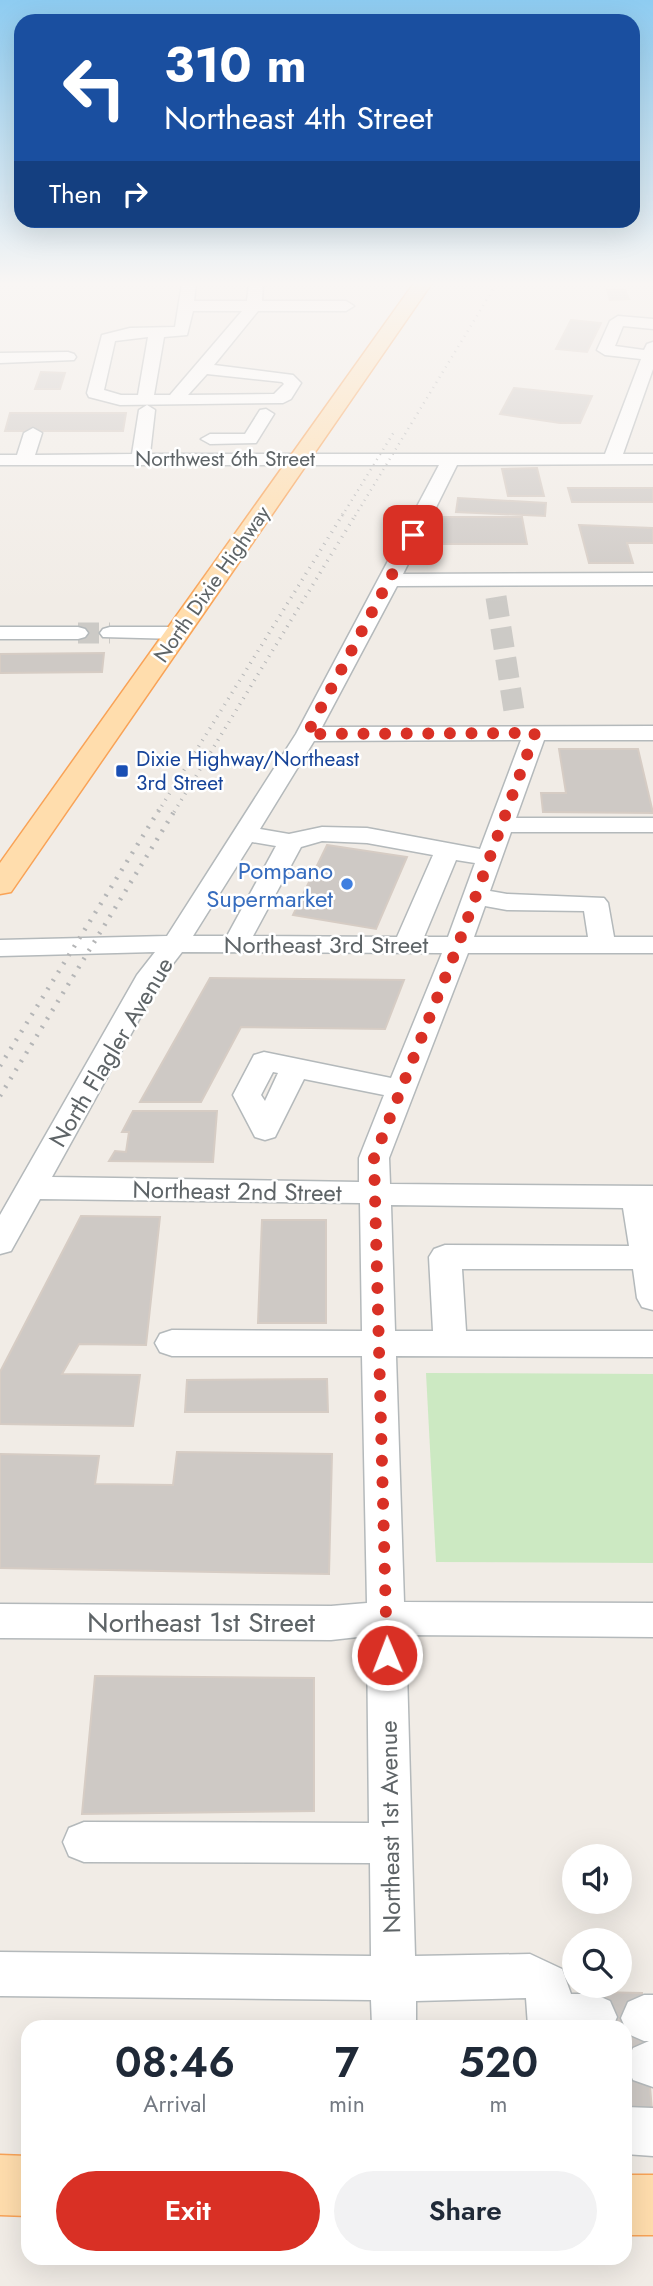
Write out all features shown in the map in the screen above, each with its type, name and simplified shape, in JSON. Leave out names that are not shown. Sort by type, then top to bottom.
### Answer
[{"type":"main road","name":"North Dixie Highway","points":[[0,885],[349,390]]},
{"type":"main road","points":[[0,2185],[21,2186]]},
{"type":"main road","points":[[632,2205],[653,2205]]},
{"type":"street","points":[[96,390],[95,393],[146,405],[175,400],[277,399],[288,390]]},
{"type":"street","points":[[140,460],[146,405],[153,390]]},
{"type":"street","points":[[175,400],[184,390]]},
{"type":"street","points":[[612,459],[638,390]]},
{"type":"street","points":[[190,459],[191,439],[250,439],[266,414]]},
{"type":"street","points":[[24,460],[33,433]]},
{"type":"street","name":"Northwest 6th Street","points":[[0,460],[24,460],[85,451],[140,460],[653,459]]},
{"type":"street","name":"North Flagler Avenue","points":[[0,1243],[150,975],[175,944],[307,734],[451,459]]},
{"type":"street","points":[[390,580],[495,588],[653,579]]},
{"type":"street","points":[[0,633],[78,633]]},
{"type":"street","points":[[110,633],[178,633]]},
{"type":"street","points":[[307,734],[522,728],[653,733]]},
{"type":"street","name":"Northeast 1st Avenue","points":[[394,2020],[374,1158],[458,945],[502,823],[522,728]]},
{"type":"street","points":[[502,823],[518,826],[653,825]]},
{"type":"street","points":[[245,833],[291,842]]},
{"type":"street","points":[[236,944],[291,842],[299,836],[323,833],[430,844],[447,851],[488,858]]},
{"type":"street","points":[[407,945],[447,851]]},
{"type":"street","points":[[474,896],[507,902],[595,903],[603,946]]},
{"type":"street","name":"Northeast 3rd Street","points":[[0,948],[75,944],[653,945]]},
{"type":"street","points":[[295,1068],[401,1088]]},
{"type":"street","name":"Northeast 2nd Street","points":[[31,1188],[323,1190],[373,1195],[645,1197]]},
{"type":"street","points":[[645,1197],[646,1258],[653,1298]]},
{"type":"street","points":[[450,1342],[445,1257],[646,1258]]},
{"type":"street","points":[[172,1343],[653,1344]]},
{"type":"street","name":"Northeast 1st Street","points":[[0,1621],[331,1623],[386,1618],[653,1620]]},
{"type":"street","points":[[84,1842],[391,1843]]},
{"type":"street","points":[[0,1974],[393,1978],[530,1976],[546,1985],[550,1997],[550,2020]]},
{"type":"street","points":[[561,2020],[594,2017]]},
{"type":"street","points":[[632,2131],[653,2132]]},
{"type":"green space","points":[[426,1373],[653,1374],[653,1563],[436,1562]]},
{"type":"building","points":[[513,390],[592,396],[580,423],[560,423],[500,414]]},
{"type":"building","points":[[10,413],[126,413],[123,431],[5,431]]},
{"type":"building","points":[[537,468],[544,496],[508,496],[502,469]]},
{"type":"building","points":[[568,488],[653,488],[653,502],[572,502]]},
{"type":"building","points":[[458,498],[546,503],[545,516],[456,512]]},
{"type":"building","points":[[435,517],[522,517],[527,544],[438,544]]},
{"type":"building","points":[[579,525],[653,528],[653,543],[627,543],[633,563],[589,563]]},
{"type":"building","points":[[104,653],[102,672],[0,673],[0,654]]},
{"type":"building","points":[[559,749],[638,749],[653,813],[543,812],[541,793],[566,793]]},
{"type":"building","points":[[327,845],[407,857],[376,929],[293,915]]},
{"type":"building","points":[[210,978],[404,980],[385,1029],[241,1027],[201,1102],[140,1102]]},
{"type":"building","points":[[133,1111],[217,1111],[213,1162],[109,1161],[115,1151],[126,1152],[129,1132],[122,1132]]},
{"type":"building","points":[[81,1216],[160,1217],[146,1345],[79,1344],[62,1374],[140,1375],[133,1426],[0,1424],[0,1372]]},
{"type":"building","points":[[262,1220],[326,1220],[326,1323],[258,1323]]},
{"type":"building","points":[[327,1379],[328,1412],[185,1412],[187,1380]]},
{"type":"building","points":[[177,1452],[332,1454],[329,1574],[0,1568],[0,1454],[99,1456],[95,1484],[173,1485]]},
{"type":"building","points":[[95,1676],[314,1678],[314,1811],[82,1814]]},
{"type":"building","points":[[632,1993],[642,1993],[653,2122],[632,2121],[632,2020],[594,2020],[593,1998],[632,1998]]},
{"type":"tunnel","points":[[496,597],[515,717]]},
{"type":"tunnel","points":[[78,633],[110,633]]},
{"type":"railway","points":[[355,516],[432,390]]},
{"type":"railway","points":[[342,516],[394,432]]},
{"type":"railway","points":[[158,812],[343,514]]},
{"type":"railway","points":[[174,812],[356,514]]},
{"type":"railway","points":[[0,1066],[159,810]]},
{"type":"railway","points":[[0,1096],[175,810]]},
{"type":"place","name":"Dixie Highway/Northeast 3rd Street","points":[[122,771]]},
{"type":"place","name":"Pompano Supermarket","points":[[347,884]]},
{"type":"route","points":[[387,1655],[374,1158],[458,945],[535,733],[307,734],[413,535]]}]
